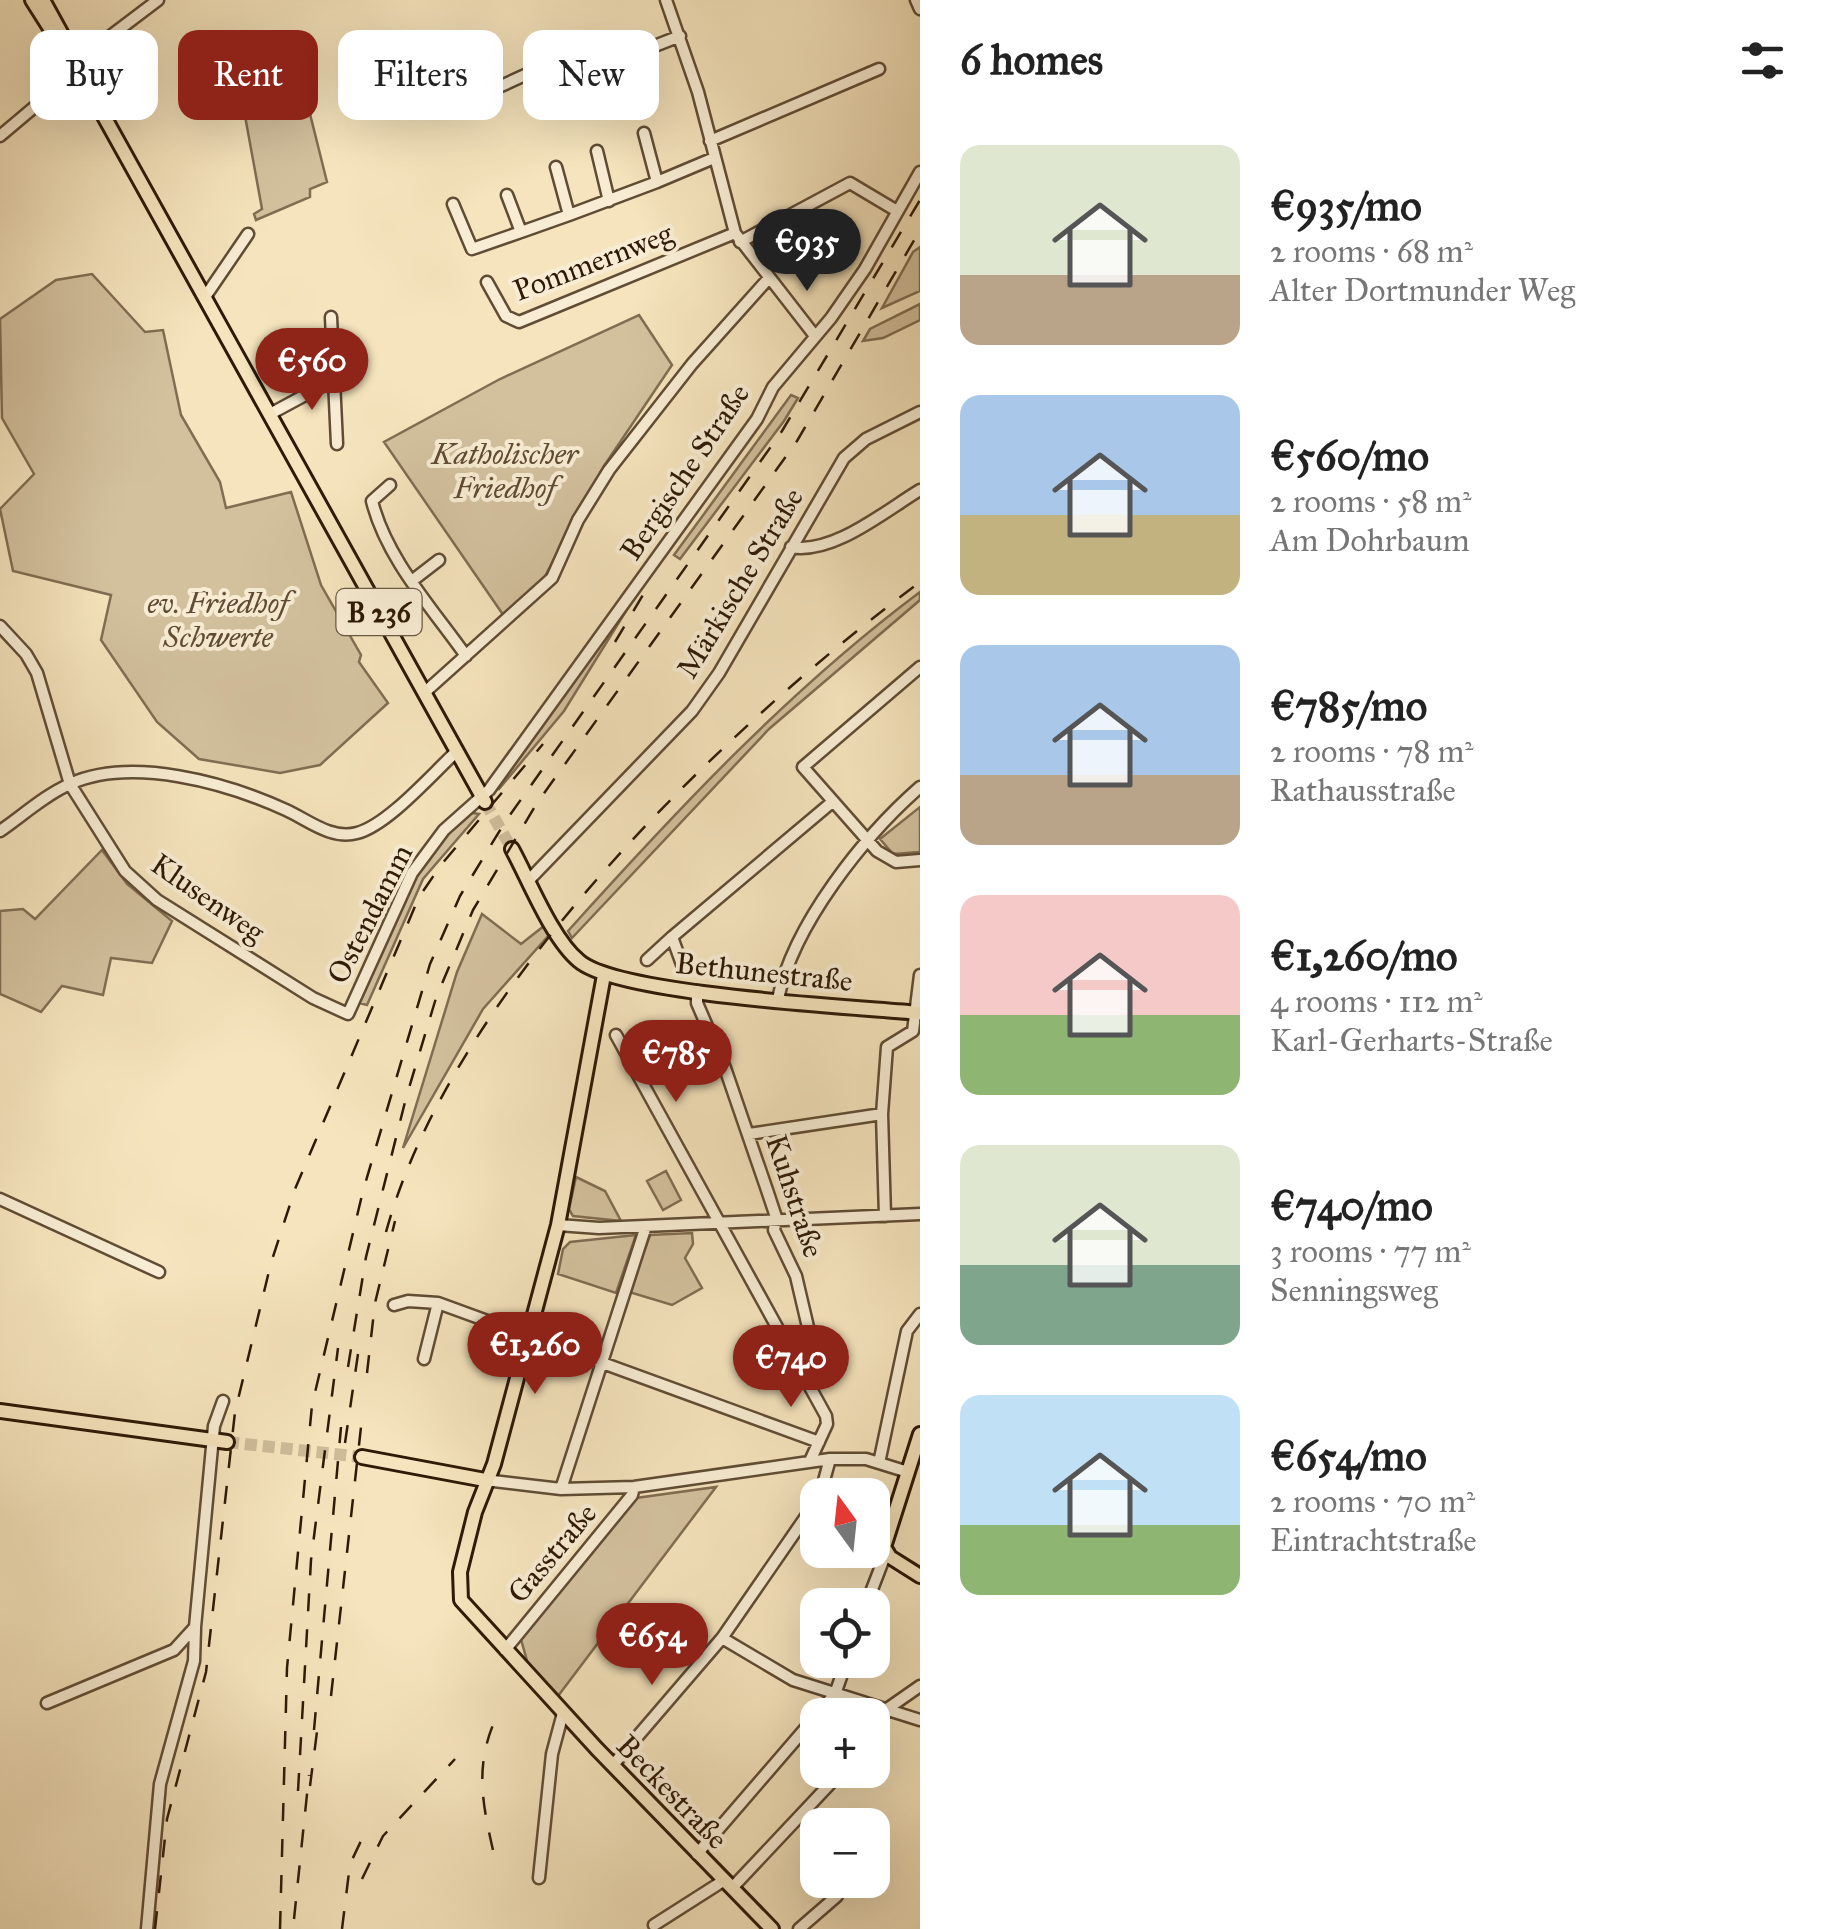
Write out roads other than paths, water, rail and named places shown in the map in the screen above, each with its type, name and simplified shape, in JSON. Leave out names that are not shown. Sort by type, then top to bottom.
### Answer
[{"type":"main road","name":"B 236","points":[[32,0],[52,30]]},
{"type":"main road","name":"B 236","points":[[43,0],[58,30]]},
{"type":"main road","name":"B 236","points":[[106,120],[483,798]]},
{"type":"main road","points":[[362,1457],[485,1480],[494,1464],[558,1225],[604,975],[570,952],[512,849]]},
{"type":"main road","name":"Bethunestraße","points":[[604,975],[697,991],[918,1012]]},
{"type":"main road","points":[[0,1410],[220,1441]]},
{"type":"main road","points":[[890,1528],[920,1434]]},
{"type":"main road","name":"Beckestraße","points":[[485,1480],[460,1572],[460,1591],[467,1609],[772,1929]]},
{"type":"main road","points":[[890,1556],[920,1576]]},
{"type":"street","points":[[118,30],[158,0]]},
{"type":"street","points":[[666,0],[680,36],[737,238],[815,336]]},
{"type":"street","points":[[916,0],[920,10]]},
{"type":"street","points":[[503,85],[560,59],[581,75],[680,36]]},
{"type":"street","points":[[710,141],[879,69]]},
{"type":"street","points":[[0,136],[30,110]]},
{"type":"street","points":[[644,133],[657,182]]},
{"type":"street","points":[[597,152],[609,201]]},
{"type":"street","points":[[453,204],[477,252],[714,158]]},
{"type":"street","points":[[556,167],[569,216]]},
{"type":"street","name":"Bergische Straße","points":[[483,798],[690,514],[757,419],[773,387],[865,269],[920,172]]},
{"type":"street","points":[[737,238],[850,184],[898,211]]},
{"type":"street","points":[[507,196],[521,232]]},
{"type":"street","points":[[205,297],[248,234]]},
{"type":"street","name":"Pommernweg","points":[[488,282],[506,316],[519,322],[737,238]]},
{"type":"street","points":[[424,692],[552,578],[578,520],[609,470],[659,404],[768,278]]},
{"type":"street","points":[[331,316],[337,444]]},
{"type":"street","points":[[270,414],[335,378]]},
{"type":"street","name":"Märkische Straße","points":[[529,880],[692,710],[719,674],[844,458],[866,439],[920,412]]},
{"type":"street","points":[[390,485],[372,501],[388,541],[466,656]]},
{"type":"street","points":[[791,546],[804,549],[824,544],[920,490]]},
{"type":"street","points":[[413,580],[439,560]]},
{"type":"street","name":"Klusenweg","points":[[0,626],[37,672],[70,784],[102,838],[141,888],[313,998],[348,1014]]},
{"type":"street","points":[[920,666],[805,764],[804,772],[830,803],[896,862],[920,860]]},
{"type":"street","points":[[0,832],[70,784],[124,774],[203,783],[273,804],[337,835],[347,835],[382,819],[457,751]]},
{"type":"street","points":[[778,1000],[792,959],[821,902],[869,841],[920,787]]},
{"type":"street","name":"Ostendamm","points":[[348,1014],[412,873],[444,830],[483,798]]},
{"type":"street","points":[[647,960],[830,803]]},
{"type":"street","points":[[672,937],[684,970]]},
{"type":"street","points":[[885,1216],[882,1114],[887,1047],[910,1036],[918,1012],[920,975]]},
{"type":"street","name":"Kuhstraße","points":[[697,991],[697,1004],[748,1134],[774,1230],[796,1276],[812,1340],[793,1353]]},
{"type":"street","points":[[616,1035],[818,1398],[828,1424],[810,1461]]},
{"type":"street","points":[[748,1134],[882,1114]]},
{"type":"street","points":[[695,1225],[703,1216],[703,1194]]},
{"type":"street","points":[[0,1200],[158,1272]]},
{"type":"street","points":[[558,1225],[695,1225],[920,1214]]},
{"type":"street","points":[[561,1489],[646,1226]]},
{"type":"street","points":[[394,1306],[408,1301],[438,1302],[819,1442]]},
{"type":"street","points":[[424,1359],[438,1302]]},
{"type":"street","points":[[879,1463],[906,1331],[920,1314]]},
{"type":"street","points":[[147,1929],[160,1784],[194,1661],[222,1401]]},
{"type":"street","points":[[824,1478],[830,1459]]},
{"type":"street","points":[[485,1480],[561,1489],[634,1486],[830,1459],[879,1463],[908,1472]]},
{"type":"street","name":"Gasstraße","points":[[505,1650],[632,1495],[634,1486]]},
{"type":"street","points":[[613,1765],[722,1638],[800,1525]]},
{"type":"street","points":[[47,1702],[174,1650],[195,1627]]},
{"type":"street","points":[[722,1638],[793,1680],[848,1698]]},
{"type":"street","points":[[697,1854],[834,1694],[840,1678]]},
{"type":"street","points":[[890,1707],[920,1686]]},
{"type":"street","points":[[890,1710],[920,1720]]},
{"type":"street","points":[[540,1878],[552,1754],[563,1712]]},
{"type":"street","points":[[654,1925],[728,1885],[825,1788]]},
{"type":"street","points":[[798,1929],[833,1898]]},
{"type":"tunnel","points":[[485,802],[512,849]]},
{"type":"tunnel","points":[[227,1442],[362,1457]]},
{"type":"railway","points":[[280,1929],[287,1668],[312,1405],[363,1191],[430,964],[460,896],[505,822],[782,431],[920,200]]},
{"type":"railway","points":[[348,1367],[366,1257],[406,1098],[436,998],[473,910],[537,803],[797,441],[920,230]]},
{"type":"railway","points":[[386,1232],[420,1141],[470,1049],[532,959],[604,871],[682,788],[763,712],[920,582]]},
{"type":"railway","points":[[615,642],[647,588]]},
{"type":"railway","points":[[155,1929],[167,1819],[206,1672],[235,1412],[271,1263],[295,1189],[419,897],[441,865],[543,744]]},
{"type":"railway","points":[[367,1373],[375,1303],[395,1221]]},
{"type":"railway","points":[[298,1791],[311,1560],[338,1348]]},
{"type":"railway","points":[[345,1443],[358,1354]]},
{"type":"railway","points":[[331,1696],[362,1418]]},
{"type":"railway","points":[[314,1730],[341,1427]]},
{"type":"railway","points":[[310,1786],[319,1716]]},
{"type":"railway","points":[[493,1850],[482,1784],[485,1753],[495,1720]]},
{"type":"railway","points":[[362,1879],[383,1836],[455,1759]]},
{"type":"railway","points":[[294,1919],[309,1775]]},
{"type":"railway","points":[[342,1929],[350,1864],[361,1841]]},
{"type":"park label","name":"Katholischer Friedhof","points":[[505,471]]},
{"type":"park label","name":"ev. Friedhof Schwerte","points":[[218,620]]}]
